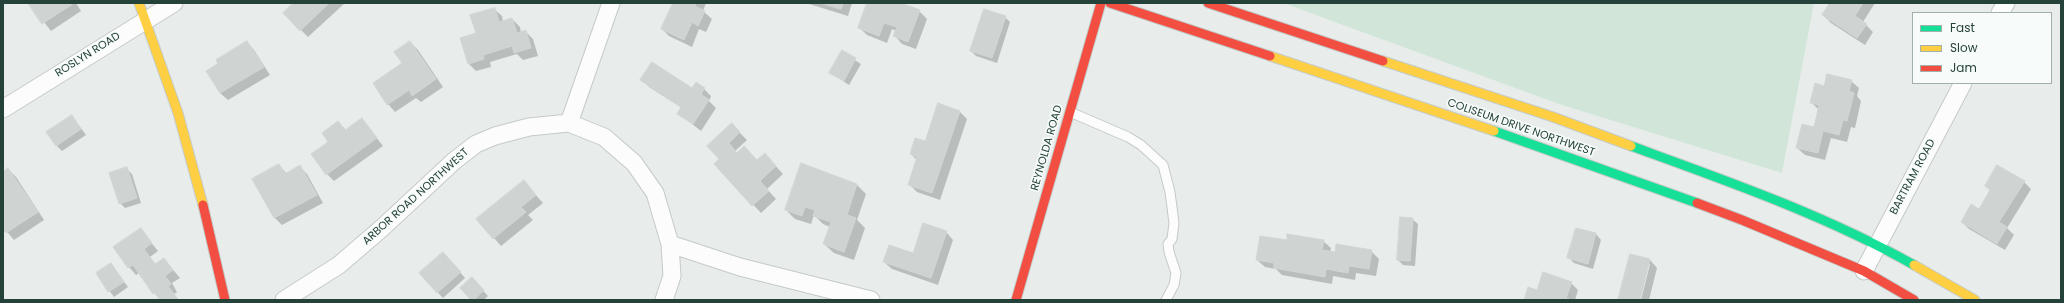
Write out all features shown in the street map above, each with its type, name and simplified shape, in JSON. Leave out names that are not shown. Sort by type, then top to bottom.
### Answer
[{"type":"main road","points":[[139,3],[178,110],[206,211],[225,300]]},
{"type":"main road","name":"REYNOLDA ROAD","points":[[1016,300],[1101,3]]},
{"type":"main road","name":"COLISEUM DRIVE NORTHWEST","points":[[1110,3],[1542,147],[1742,220],[1864,271],[1914,300]]},
{"type":"main road","name":"COLISEUM DRIVE NORTHWEST","points":[[1208,3],[1553,117],[1753,190],[1877,244],[1975,300]]},
{"type":"street","name":"ROSLYN ROAD","points":[[3,109],[145,19],[174,3]]},
{"type":"street","points":[[569,123],[610,3]]},
{"type":"street","points":[[2001,12],[2006,3]]},
{"type":"street","name":"BARTRAM ROAD","points":[[1864,271],[1962,84]]},
{"type":"street","name":"ARBOR ROAD NORTHWEST","points":[[284,300],[339,265],[382,228],[454,161],[476,144],[495,136],[529,127],[569,123],[604,137],[634,163],[655,193],[670,244],[672,276],[664,300]]},
{"type":"street","points":[[670,244],[740,267],[871,300]]},
{"type":"lane","points":[[1070,112],[1134,141],[1163,165],[1170,192],[1174,223],[1172,238],[1168,244],[1176,273],[1174,285],[1166,300]]},
{"type":"green space","points":[[1283,3],[1814,3],[1782,173],[1559,104]]},
{"type":"building","points":[[28,3],[74,3],[42,24]]},
{"type":"building","points":[[293,3],[329,3],[300,31],[283,13]]},
{"type":"building","points":[[673,3],[696,3],[695,6],[705,11],[698,26],[692,22],[684,40],[661,29]]},
{"type":"building","points":[[821,3],[843,3],[841,9]]},
{"type":"building","points":[[867,3],[901,3],[920,10],[908,42],[893,36],[897,27],[884,23],[879,36],[858,28]]},
{"type":"building","points":[[1830,3],[1863,3],[1855,16],[1867,24],[1857,38],[1822,15]]},
{"type":"building","points":[[495,8],[499,22],[512,18],[517,33],[526,30],[531,48],[514,53],[512,46],[483,55],[484,59],[468,64],[460,38],[476,33],[470,15]]},
{"type":"building","points":[[984,9],[1006,16],[992,58],[970,51]]},
{"type":"building","points":[[247,41],[264,67],[220,93],[206,71],[218,64],[216,60]]},
{"type":"building","points":[[410,41],[436,79],[412,96],[409,90],[387,105],[373,83],[402,63],[394,52]]},
{"type":"building","points":[[842,50],[856,58],[844,81],[829,73]]},
{"type":"building","points":[[652,62],[692,88],[696,82],[705,88],[701,94],[709,100],[693,124],[677,114],[681,107],[640,80]]},
{"type":"building","points":[[1827,74],[1852,80],[1849,91],[1854,93],[1847,121],[1843,120],[1839,135],[1823,131],[1818,153],[1796,148],[1802,124],[1814,127],[1819,105],[1810,103],[1815,83],[1824,86]]},
{"type":"building","points":[[938,103],[960,111],[932,193],[908,185],[917,157],[910,154],[915,138],[925,141]]},
{"type":"building","points":[[72,115],[81,129],[56,146],[46,132]]},
{"type":"building","points":[[362,118],[377,138],[326,175],[311,154],[328,142],[322,133],[338,121],[345,130]]},
{"type":"building","points":[[732,123],[740,132],[729,143],[737,153],[744,146],[757,160],[765,153],[776,166],[760,181],[769,191],[752,206],[714,164],[719,159],[707,146]]},
{"type":"building","points":[[801,163],[857,184],[847,215],[856,218],[844,252],[823,244],[831,222],[813,216],[815,210],[805,207],[802,216],[785,210]]},
{"type":"building","points":[[279,164],[285,174],[300,165],[317,195],[274,218],[252,179]]},
{"type":"building","points":[[1997,165],[2025,181],[1999,222],[2007,227],[1997,244],[1961,222],[1971,204],[1979,209],[1990,190],[1985,186]]},
{"type":"building","points":[[127,167],[137,198],[119,204],[109,173]]},
{"type":"building","points":[[8,168],[38,212],[6,233],[3,229],[3,172]]},
{"type":"building","points":[[524,180],[536,195],[521,207],[526,212],[493,239],[476,219]]},
{"type":"building","points":[[1400,217],[1413,218],[1410,261],[1397,260]]},
{"type":"building","points":[[923,223],[947,231],[931,278],[883,262],[889,245],[913,253]]},
{"type":"building","points":[[141,228],[152,243],[144,249],[155,264],[164,258],[173,270],[165,276],[171,284],[168,286],[178,300],[160,300],[155,293],[153,294],[133,265],[128,268],[113,247]]},
{"type":"building","points":[[1576,228],[1596,233],[1588,264],[1567,258]]},
{"type":"building","points":[[1287,234],[1324,240],[1322,250],[1335,252],[1336,244],[1372,250],[1369,269],[1349,266],[1348,273],[1326,269],[1325,277],[1274,268],[1274,263],[1256,260],[1260,236],[1287,240]]},
{"type":"building","points":[[443,252],[461,272],[437,293],[419,273]]},
{"type":"building","points":[[1630,254],[1650,259],[1640,300],[1618,300]]},
{"type":"building","points":[[111,263],[124,282],[108,292],[96,273]]},
{"type":"building","points":[[1543,272],[1572,282],[1566,298],[1571,300],[1524,300],[1528,287],[1537,290]]},
{"type":"building","points":[[472,277],[484,290],[474,300],[471,300],[460,288]]},
{"type":"traffic: fast","points":[[1494,131],[1697,203]]},
{"type":"traffic: fast","points":[[1631,146],[1739,186],[1811,215],[1846,230],[1914,265]]},
{"type":"traffic: slow","points":[[139,3],[178,113],[203,205]]},
{"type":"traffic: slow","points":[[1270,56],[1494,131]]},
{"type":"traffic: slow","points":[[1383,61],[1553,117],[1631,146]]},
{"type":"traffic: slow","points":[[1914,265],[1975,300]]},
{"type":"traffic: jam","points":[[1016,300],[1101,3]]},
{"type":"traffic: jam","points":[[1110,3],[1270,56]]},
{"type":"traffic: jam","points":[[1208,3],[1383,61]]},
{"type":"traffic: jam","points":[[1697,203],[1742,220],[1864,271],[1914,300]]},
{"type":"traffic: jam","points":[[203,205],[225,300]]}]
